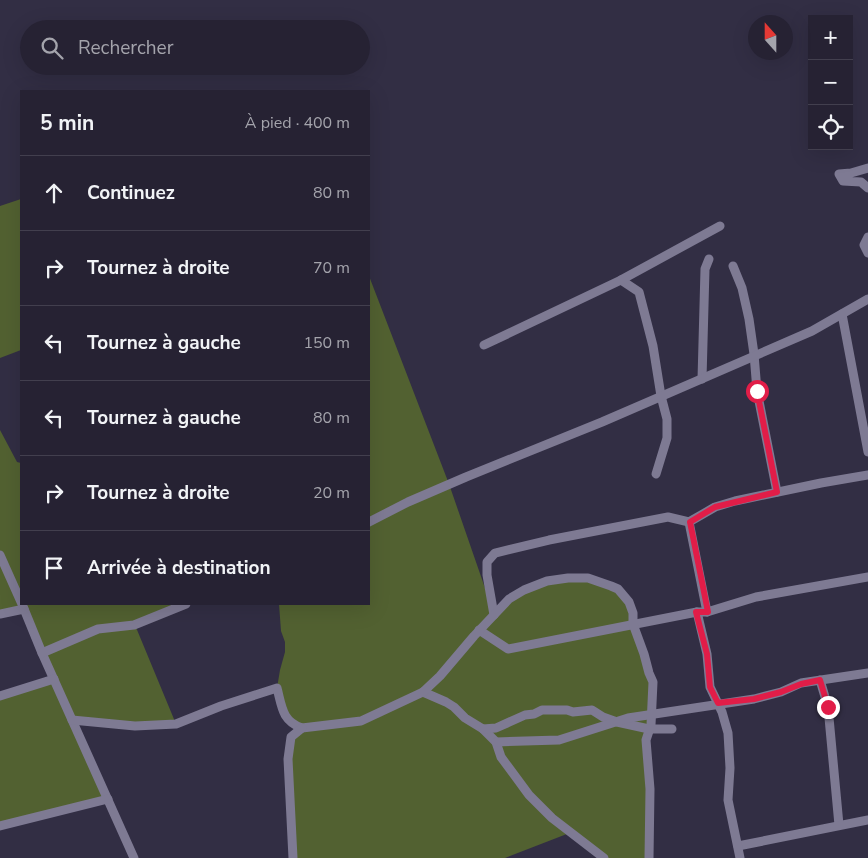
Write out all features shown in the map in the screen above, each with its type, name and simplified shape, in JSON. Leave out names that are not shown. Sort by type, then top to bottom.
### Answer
[{"type":"street","points":[[868,168],[852,174],[839,174],[843,181],[861,182],[868,188]]},
{"type":"street","points":[[484,345],[622,280],[720,226]]},
{"type":"street","points":[[868,237],[864,245],[868,253]]},
{"type":"street","points":[[702,379],[705,269],[709,259]]},
{"type":"street","points":[[733,266],[742,288],[749,319],[757,391],[777,492]]},
{"type":"street","points":[[622,280],[639,292],[653,346],[660,396],[667,419],[667,438],[656,474]]},
{"type":"street","points":[[370,521],[408,502],[466,477],[602,422],[702,379],[754,354],[812,331],[868,299]]},
{"type":"street","points":[[842,314],[868,452]]},
{"type":"street","points":[[494,615],[487,575],[487,562],[496,553],[549,540],[668,517],[690,522],[715,507],[777,492],[868,475]]},
{"type":"street","points":[[690,522],[708,612]]},
{"type":"street","points":[[0,555],[20,598]]},
{"type":"street","points":[[479,630],[508,649],[696,612],[708,612],[756,597],[868,577]]},
{"type":"street","points":[[72,720],[135,726],[176,724],[221,706],[277,688],[286,718],[294,725],[302,728],[362,721],[423,692],[440,676],[479,630],[509,599],[524,590],[547,581],[588,578],[618,589],[629,602],[633,614],[633,624],[653,682],[651,725],[646,740],[650,789],[650,858]]},
{"type":"street","points":[[0,614],[23,605],[42,653],[134,858]]},
{"type":"street","points":[[42,653],[98,630],[134,625],[184,605]]},
{"type":"street","points":[[696,612],[707,654],[710,687],[718,703],[728,733],[730,768],[728,800],[740,858]]},
{"type":"street","points":[[496,742],[560,740],[628,718],[772,694],[801,684],[868,673]]},
{"type":"street","points":[[0,696],[54,679]]},
{"type":"street","points":[[820,680],[828,707],[839,825]]},
{"type":"street","points":[[423,692],[454,707],[465,718],[482,729],[496,742],[501,756],[529,795],[552,818],[604,858]]},
{"type":"street","points":[[482,729],[496,728],[542,710],[574,712],[592,710],[617,722],[649,728],[672,729]]},
{"type":"street","points":[[293,858],[288,759],[291,737],[302,728]]},
{"type":"street","points":[[0,826],[108,799]]},
{"type":"street","points":[[738,846],[868,820]]},
{"type":"green space","points":[[20,199],[20,350],[0,358],[0,206]]},
{"type":"green space","points":[[370,279],[449,484],[494,614],[520,592],[568,578],[611,586],[629,602],[653,682],[646,740],[649,858],[606,858],[572,832],[505,858],[294,858],[291,737],[302,728],[286,718],[277,688],[285,652],[285,642],[281,631],[279,605],[370,605]]},
{"type":"green space","points":[[0,430],[17,462],[20,463],[20,605],[184,605],[135,625],[176,724],[72,720],[108,799],[0,826],[0,696],[53,679],[23,609],[0,614]]},
{"type":"route","points":[[757,391],[777,492],[715,507],[690,522],[708,612],[696,612],[707,654],[710,687],[718,703],[754,699],[820,680],[828,707]]}]
